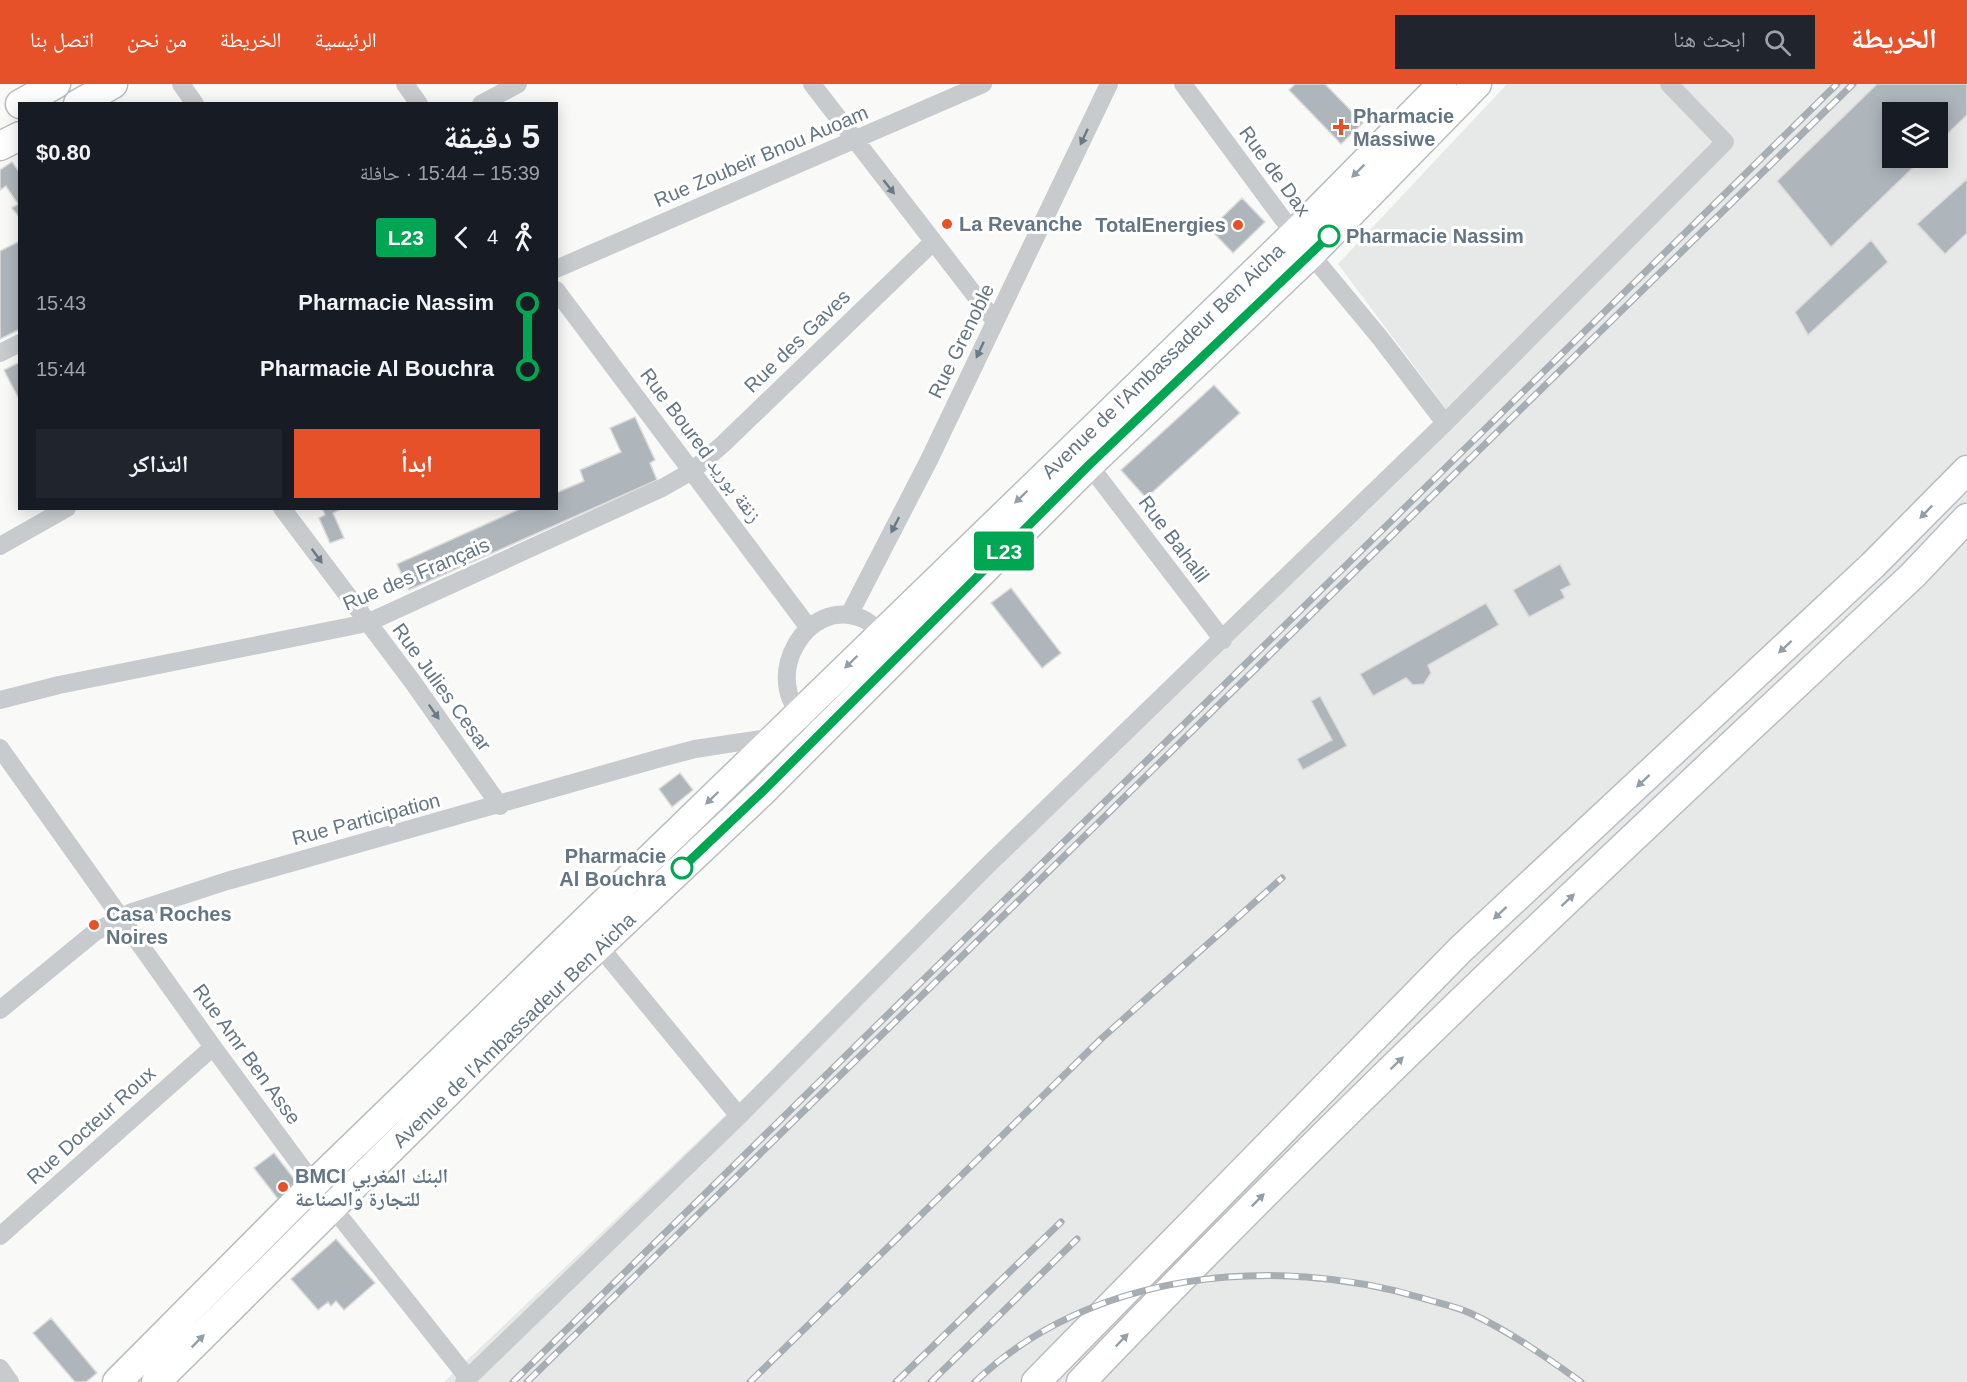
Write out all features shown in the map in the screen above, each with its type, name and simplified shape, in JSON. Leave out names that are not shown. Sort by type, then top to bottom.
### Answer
[{"type":"main road","points":[[24,102],[56,84]]},
{"type":"main road","points":[[82,102],[113,84]]},
{"type":"main road","name":"Avenue de l'Ambassadeur Ben Aicha","points":[[156,1382],[333,1204],[901,655],[1303,244],[1442,84]]},
{"type":"main road","name":"Avenue de l'Ambassadeur Ben Aicha","points":[[117,1382],[314,1184],[798,712],[1477,84]]},
{"type":"main road","points":[[0,114],[18,105]]},
{"type":"main road","points":[[1036,1382],[1461,949],[1873,565],[1967,470]]},
{"type":"main road","points":[[1082,1382],[1168,1291],[1306,1152],[1491,972],[1913,575],[1967,518]]},
{"type":"main road","points":[[1142,1272],[1168,1291]]},
{"type":"street","points":[[181,84],[194,102]]},
{"type":"street","points":[[405,84],[418,102]]},
{"type":"street","points":[[485,102],[518,84]]},
{"type":"street","points":[[812,84],[994,320]]},
{"type":"street","name":"Rue Zoubeir Bnou Auoam","points":[[558,268],[983,84]]},
{"type":"street","name":"Rue Grenoble","points":[[849,615],[929,460],[994,320],[1049,214],[1109,84]]},
{"type":"street","name":"Rue de Dax","points":[[1183,84],[1303,244],[1445,423]]},
{"type":"street","points":[[466,1380],[739,1116],[988,865],[1445,423],[1725,142],[1669,84]]},
{"type":"street","name":"Rue des Gaves","points":[[692,471],[933,242]]},
{"type":"street","name":"Rue Boured زنقة بوريد","points":[[558,293],[809,628]]},
{"type":"street","points":[[0,353],[18,344]]},
{"type":"street","name":"Rue Bahalil","points":[[1089,465],[1222,640]]},
{"type":"street","name":"Rue des Français","points":[[0,700],[80,680],[367,623],[582,527],[692,471]]},
{"type":"street","points":[[0,546],[63,510]]},
{"type":"street","name":"Rue Julies Cesar","points":[[283,510],[412,681],[500,806]]},
{"type":"street","points":[[823,732],[798,712],[791,703],[786,687],[787,663],[797,641],[809,628],[836,616],[849,615],[864,619],[901,655]]},
{"type":"street","name":"Rue Participation","points":[[0,1010],[95,932],[120,917],[227,881],[500,806],[695,749],[774,737]]},
{"type":"street","name":"Rue Amr Ben Asse","points":[[0,748],[213,1047],[314,1184],[333,1204],[466,1380]]},
{"type":"street","points":[[600,946],[739,1116]]},
{"type":"street","name":"Rue Docteur Roux","points":[[0,1236],[213,1047]]},
{"type":"street","points":[[0,1368],[10,1382]]},
{"type":"shaded area","points":[[1507,84],[1967,84],[1967,1382],[444,1382],[1456,422],[1338,264]]},
{"type":"building","points":[[1295,84],[1325,84],[1363,123],[1341,144],[1289,90]]},
{"type":"building","points":[[1877,84],[1967,84],[1967,115],[1948,133],[1948,102],[1882,102],[1882,168],[1913,168],[1831,247],[1777,181]]},
{"type":"building","points":[[12,162],[18,170],[18,204],[6,186],[0,190],[0,170]]},
{"type":"building","points":[[1967,179],[1967,233],[1945,254],[1917,224]]},
{"type":"building","name":"TotalEnergies","points":[[1242,198],[1265,222],[1233,253],[1210,229]]},
{"type":"building","points":[[18,204],[18,216],[12,208]]},
{"type":"building","points":[[1871,240],[1888,262],[1808,335],[1795,312]]},
{"type":"building","points":[[18,242],[18,330],[0,339],[0,251]]},
{"type":"building","points":[[18,363],[18,397],[4,370]]},
{"type":"building","points":[[1214,385],[1240,413],[1146,498],[1121,470]]},
{"type":"building","points":[[635,417],[655,460],[650,463],[657,480],[409,590],[397,564],[518,510],[558,510],[558,492],[584,481],[580,470],[621,452],[610,428]]},
{"type":"building","points":[[323,510],[339,510],[333,513],[344,538],[330,543],[319,518],[325,515]]},
{"type":"building","points":[[1560,564],[1571,585],[1561,590],[1565,598],[1529,617],[1513,590]]},
{"type":"building","points":[[1011,588],[1061,653],[1042,668],[991,603]]},
{"type":"building","points":[[1486,603],[1499,625],[1428,665],[1431,673],[1424,684],[1413,685],[1406,678],[1373,696],[1360,674]]},
{"type":"building","points":[[1320,696],[1347,746],[1303,770],[1297,759],[1332,740],[1311,701]]},
{"type":"building","points":[[680,773],[693,790],[672,807],[659,789]]},
{"type":"building","points":[[274,1153],[298,1184],[278,1199],[254,1168]]},
{"type":"building","points":[[336,1239],[375,1283],[344,1310],[336,1301],[331,1306],[328,1302],[318,1310],[291,1279]]},
{"type":"building","points":[[51,1318],[97,1373],[86,1382],[75,1382],[33,1333]]},
{"type":"railway","points":[[513,1382],[1837,84]]},
{"type":"railway","points":[[527,1382],[1853,84]]},
{"type":"railway","points":[[750,1382],[1102,1038],[1282,878]]},
{"type":"railway","points":[[896,1382],[1061,1222]]},
{"type":"railway","points":[[931,1382],[1077,1239]]},
{"type":"railway","points":[[975,1382],[1021,1345],[1073,1316],[1128,1295],[1186,1282],[1246,1276],[1306,1277],[1365,1284],[1452,1306],[1485,1320],[1513,1336],[1581,1382]]},
{"type":"bus line","name":"L23","points":[[682,868],[901,655],[1089,465],[1329,236]]},
{"type":"place","name":"Pharmacie Massiwe","points":[[1341,127]]},
{"type":"place","name":"La Revanche","points":[[947,224]]},
{"type":"place","name":"TotalEnergies","points":[[1238,225]]},
{"type":"place","name":"Pharmacie Nassim","points":[[1329,236]]},
{"type":"place","name":"Pharmacie Al Bouchra","points":[[682,868]]},
{"type":"place","name":"Casa Roches Noires","points":[[94,925]]},
{"type":"place","name":"BMCI البنك المغربي للتجارة والصناعة","points":[[283,1187]]}]
